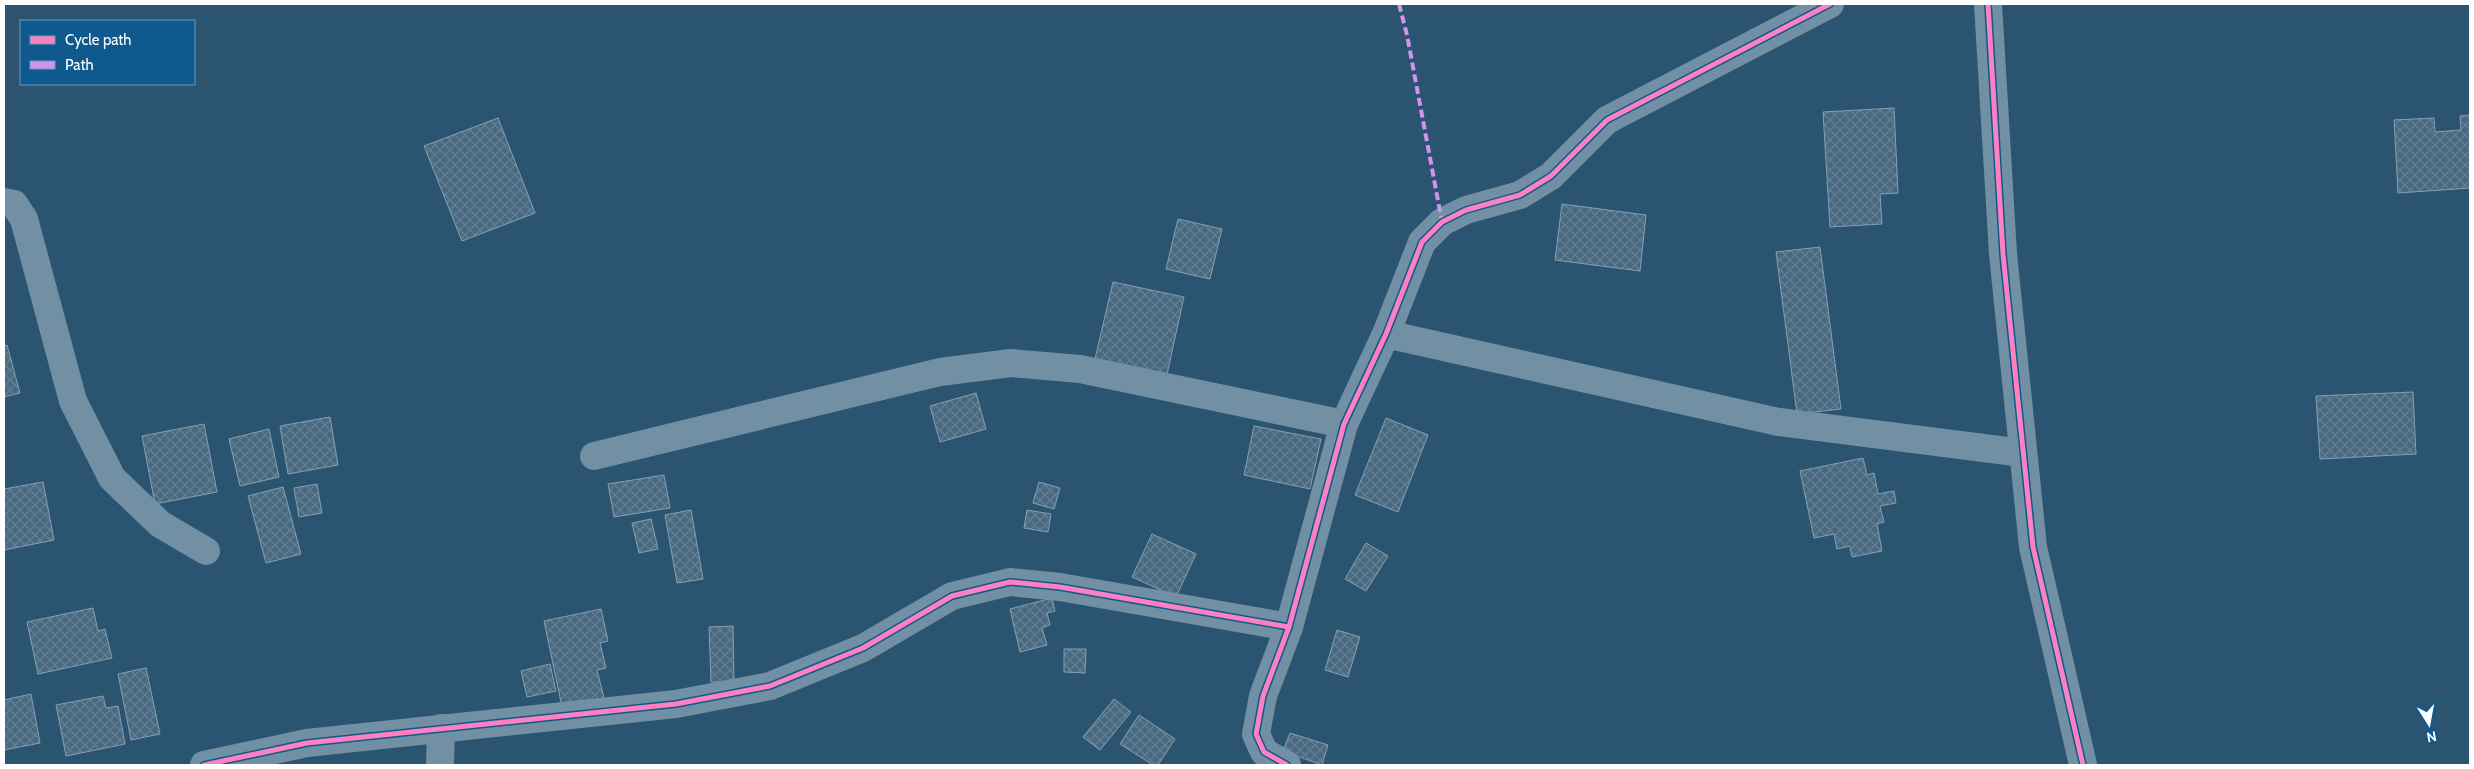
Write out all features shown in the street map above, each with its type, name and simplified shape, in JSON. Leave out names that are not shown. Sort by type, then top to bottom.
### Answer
[{"type":"street","points":[[1287,765],[1264,752],[1256,734],[1263,696],[1289,627],[1344,424],[1386,334],[1422,242],[1442,222],[1466,210],[1520,195],[1551,176],[1606,120],[1830,4]]},
{"type":"street","points":[[1988,4],[2003,254],[2032,547],[2083,765]]},
{"type":"street","points":[[4,202],[14,204],[24,219],[73,401],[112,478],[160,524],[206,551]]},
{"type":"street","points":[[1386,334],[1779,422],[2023,453]]},
{"type":"street","points":[[594,456],[940,372],[1011,363],[1080,369],[1344,424]]},
{"type":"street","points":[[204,765],[307,743],[676,704],[770,686],[863,648],[952,596],[1010,582],[1060,587],[1289,627]]},
{"type":"street","points":[[440,765],[441,728]]},
{"type":"building","points":[[1894,108],[1898,193],[1880,194],[1882,224],[1830,227],[1823,112]]},
{"type":"building","points":[[2470,115],[2470,188],[2398,193],[2394,120],[2434,118],[2435,132],[2461,130],[2460,116]]},
{"type":"building","points":[[498,118],[535,213],[462,241],[424,146]]},
{"type":"building","points":[[1562,204],[1646,215],[1640,271],[1555,260]]},
{"type":"building","points":[[1178,219],[1222,229],[1210,279],[1166,269]]},
{"type":"building","points":[[1820,247],[1841,409],[1797,414],[1776,252]]},
{"type":"building","points":[[1113,282],[1184,297],[1166,379],[1094,363]]},
{"type":"building","points":[[7,345],[20,393],[4,397],[4,346]]},
{"type":"building","points":[[2413,392],[2416,454],[2320,459],[2316,396]]},
{"type":"building","points":[[976,393],[986,429],[940,442],[930,406]]},
{"type":"building","points":[[330,417],[338,465],[288,474],[280,426]]},
{"type":"building","points":[[1386,418],[1428,435],[1398,512],[1355,495]]},
{"type":"building","points":[[204,424],[217,492],[155,504],[142,436]]},
{"type":"building","points":[[1254,426],[1321,439],[1310,489],[1244,475]]},
{"type":"building","points":[[269,429],[279,477],[240,486],[229,439]]},
{"type":"building","points":[[1863,458],[1867,475],[1874,473],[1878,494],[1894,491],[1896,503],[1880,506],[1884,522],[1877,524],[1882,551],[1852,557],[1850,546],[1837,549],[1834,534],[1814,538],[1800,471]]},
{"type":"building","points":[[664,475],[670,508],[614,517],[608,484]]},
{"type":"building","points":[[43,482],[54,540],[4,550],[4,489]]},
{"type":"building","points":[[1039,482],[1060,488],[1054,509],[1033,503]]},
{"type":"building","points":[[317,484],[322,513],[299,517],[294,488]]},
{"type":"building","points":[[283,487],[301,554],[266,563],[248,496]]},
{"type":"building","points":[[691,510],[703,579],[677,583],[665,515]]},
{"type":"building","points":[[1027,510],[1051,514],[1048,532],[1024,528]]},
{"type":"building","points":[[651,519],[658,549],[639,553],[632,523]]},
{"type":"building","points":[[1152,534],[1196,554],[1176,597],[1132,577]]},
{"type":"building","points":[[1366,543],[1388,556],[1366,591],[1345,579]]},
{"type":"building","points":[[1052,598],[1055,611],[1047,613],[1050,625],[1042,628],[1047,645],[1020,652],[1010,609]]},
{"type":"building","points":[[93,608],[98,631],[105,629],[112,658],[38,674],[27,622]]},
{"type":"building","points":[[601,609],[608,641],[600,643],[606,668],[597,670],[604,698],[562,707],[544,621]]},
{"type":"building","points":[[733,626],[734,682],[711,682],[709,627]]},
{"type":"building","points":[[1337,630],[1360,637],[1348,677],[1325,670]]},
{"type":"building","points":[[1064,649],[1086,649],[1085,673],[1064,672]]},
{"type":"building","points":[[550,664],[556,691],[527,697],[521,671]]},
{"type":"building","points":[[146,668],[160,734],[131,740],[118,674]]},
{"type":"building","points":[[31,694],[40,743],[4,750],[4,700]]},
{"type":"building","points":[[103,696],[106,708],[118,706],[125,744],[66,756],[56,705]]},
{"type":"building","points":[[1114,699],[1131,712],[1100,750],[1083,737]]},
{"type":"building","points":[[1139,715],[1175,739],[1158,765],[1153,765],[1120,744]]},
{"type":"building","points":[[1290,733],[1328,745],[1322,765],[1283,751]]},
{"type":"marked path","points":[[1399,4],[1407,35],[1442,222]]},
{"type":"cycle path","points":[[1287,765],[1264,752],[1256,734],[1263,696],[1289,627],[1344,424],[1386,334],[1422,242],[1442,222],[1466,210],[1520,195],[1551,176],[1607,120],[1830,4]]},
{"type":"cycle path","points":[[1988,4],[2003,254],[2033,547],[2083,765]]},
{"type":"cycle path","points":[[204,765],[307,743],[676,704],[770,686],[863,648],[952,596],[1010,582],[1060,587],[1289,627]]}]
